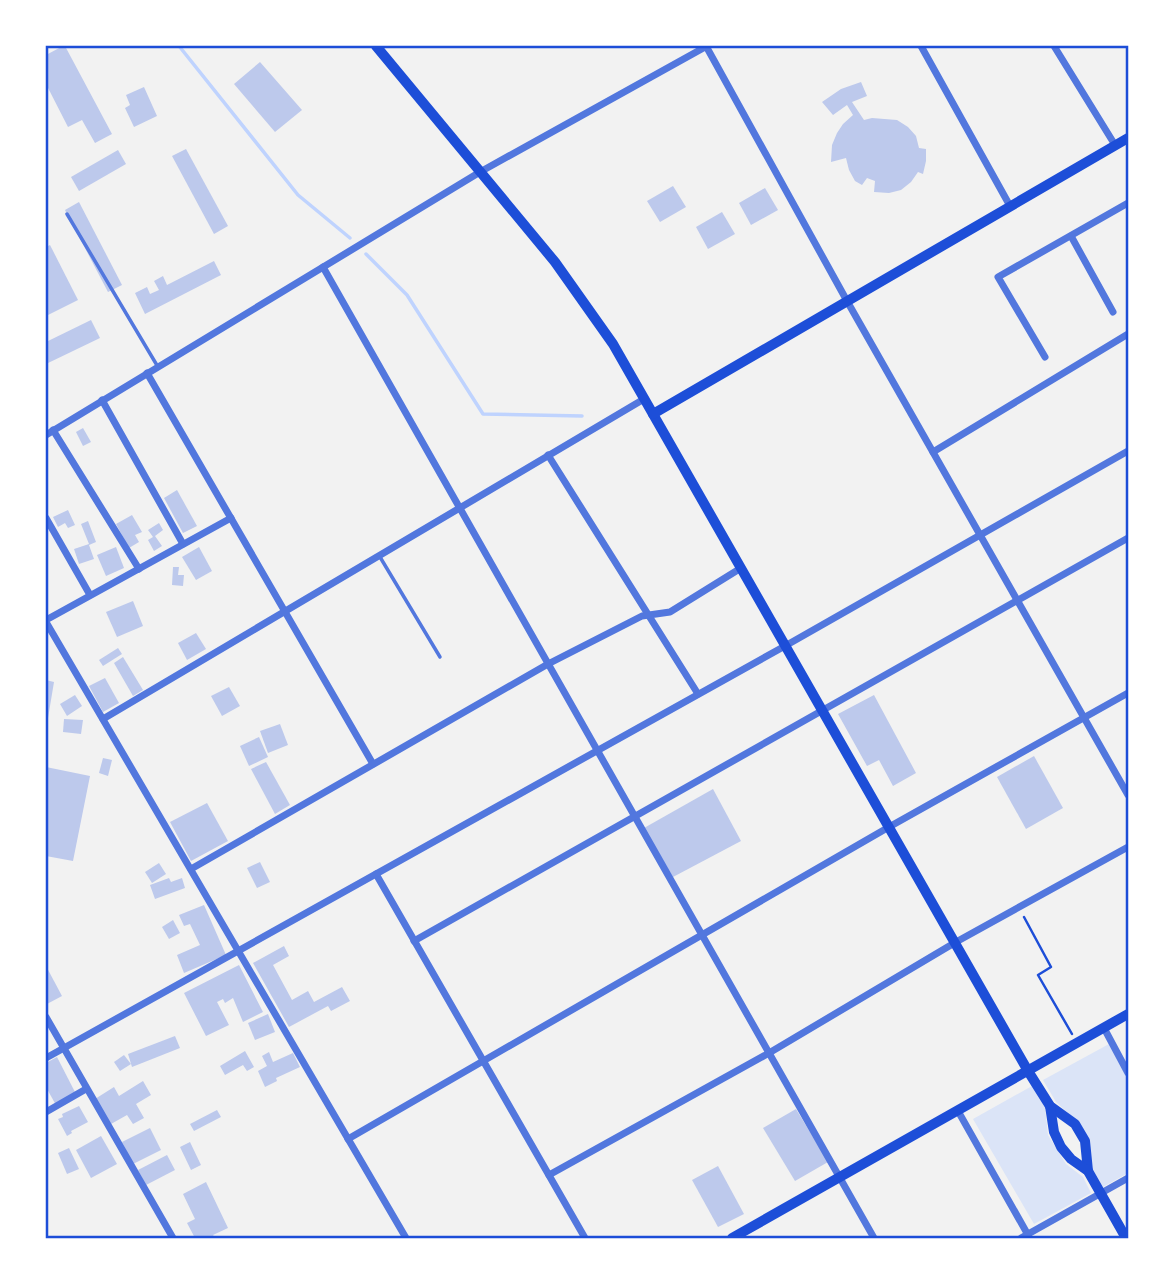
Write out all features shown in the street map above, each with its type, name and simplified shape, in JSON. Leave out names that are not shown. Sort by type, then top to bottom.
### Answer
[{"type":"main road","points":[[376,46],[555,262],[613,344],[1028,1070],[1050,1105],[1075,1124],[1085,1141],[1088,1171],[1126,1238]]},
{"type":"main road","points":[[653,414],[1129,138]]},
{"type":"main road","points":[[733,1238],[1129,1014]]},
{"type":"main road","points":[[1050,1105],[1054,1132],[1061,1147],[1070,1159],[1088,1171]]},
{"type":"street","points":[[139,569],[49,432],[480,172],[706,46],[980,536],[1129,795]]},
{"type":"street","points":[[922,46],[1010,206]]},
{"type":"street","points":[[1054,46],[1115,145]]},
{"type":"street","points":[[1045,357],[998,277],[1129,204]]},
{"type":"street","points":[[1071,236],[1113,312]]},
{"type":"street","points":[[323,267],[874,1238]]},
{"type":"street","points":[[933,452],[1129,334]]},
{"type":"street","points":[[147,373],[373,764]]},
{"type":"street","points":[[103,719],[644,399]]},
{"type":"street","points":[[102,400],[183,544]]},
{"type":"street","points":[[46,1058],[1129,451]]},
{"type":"street","points":[[548,455],[698,694]]},
{"type":"street","points":[[46,518],[90,595]]},
{"type":"street","points":[[231,518],[46,621],[406,1238]]},
{"type":"street","points":[[414,941],[1129,538]]},
{"type":"street","points":[[191,869],[548,664],[642,616],[670,612],[741,568]]},
{"type":"street","points":[[348,1139],[889,827],[1129,693]]},
{"type":"street","points":[[549,1175],[769,1053],[956,942],[1129,847]]},
{"type":"street","points":[[376,874],[585,1238]]},
{"type":"street","points":[[46,1017],[173,1238]]},
{"type":"street","points":[[1104,1028],[1129,1073]]},
{"type":"street","points":[[46,1112],[86,1089]]},
{"type":"street","points":[[958,1111],[1024,1237],[1129,1178]]},
{"type":"lane","points":[[67,214],[158,367]]},
{"type":"lane","points":[[379,555],[440,657]]},
{"type":"path","points":[[1018,908],[1051,967],[1038,975],[1077,1043]]},
{"type":"shaded area","points":[[1109,1044],[1128,1080],[1128,1173],[1103,1187],[1091,1166],[1077,1121],[1056,1102],[1043,1080]]},
{"type":"shaded area","points":[[1032,1086],[1045,1106],[1048,1135],[1066,1164],[1083,1177],[1091,1193],[1034,1224],[973,1119]]},
{"type":"building","points":[[63,46],[112,134],[95,143],[82,120],[68,127],[46,84],[46,55]]},
{"type":"building","points":[[260,62],[302,110],[275,132],[234,84]]},
{"type":"building","points":[[861,82],[867,96],[852,102],[864,120],[897,120],[916,136],[919,148],[926,149],[923,174],[918,172],[901,190],[889,193],[874,192],[875,181],[867,178],[862,185],[855,181],[846,158],[831,162],[832,145],[837,133],[853,115],[847,105],[833,115],[822,102],[841,89]]},
{"type":"building","points":[[144,87],[157,116],[134,127],[125,108],[130,105],[126,95]]},
{"type":"building","points":[[186,149],[228,226],[214,234],[172,156]]},
{"type":"building","points":[[118,150],[126,164],[79,191],[71,177]]},
{"type":"building","points":[[673,186],[686,207],[660,222],[647,201]]},
{"type":"building","points":[[765,188],[778,210],[751,225],[739,203]]},
{"type":"building","points":[[79,202],[122,285],[108,292],[65,210]]},
{"type":"building","points":[[722,212],[735,234],[708,249],[696,227]]},
{"type":"building","points":[[50,245],[78,300],[46,316],[46,247]]},
{"type":"building","points":[[214,261],[221,275],[145,314],[135,293],[147,287],[150,294],[159,290],[154,281],[163,276],[167,285]]},
{"type":"building","points":[[91,320],[100,338],[46,364],[46,342]]},
{"type":"building","points":[[83,428],[91,442],[83,446],[76,432]]},
{"type":"building","points":[[177,490],[197,526],[183,533],[164,498]]},
{"type":"building","points":[[68,510],[75,525],[68,528],[65,523],[58,527],[53,517]]},
{"type":"building","points":[[132,515],[142,532],[135,535],[139,542],[129,548],[116,524]]},
{"type":"building","points":[[88,521],[96,542],[89,545],[94,559],[79,564],[74,549],[89,544],[81,524]]},
{"type":"building","points":[[159,523],[163,530],[155,536],[162,546],[154,551],[148,540],[153,537],[148,530]]},
{"type":"building","points":[[116,547],[124,568],[106,576],[97,555]]},
{"type":"building","points":[[199,547],[212,571],[196,580],[182,557]]},
{"type":"building","points":[[173,567],[179,567],[178,575],[184,575],[183,586],[172,585]]},
{"type":"building","points":[[133,601],[143,626],[117,637],[106,612]]},
{"type":"building","points":[[196,633],[206,649],[187,660],[178,643]]},
{"type":"building","points":[[118,648],[122,654],[103,666],[99,660]]},
{"type":"building","points":[[123,657],[143,690],[133,696],[114,663]]},
{"type":"building","points":[[105,678],[119,703],[103,712],[89,686]]},
{"type":"building","points":[[46,680],[54,682],[47,724],[46,724]]},
{"type":"building","points":[[229,687],[240,706],[222,716],[211,696]]},
{"type":"building","points":[[75,695],[82,706],[67,716],[60,704]]},
{"type":"building","points":[[874,695],[916,773],[893,786],[879,760],[867,766],[838,714]]},
{"type":"building","points":[[64,719],[83,720],[81,734],[63,732]]},
{"type":"building","points":[[280,724],[288,745],[268,753],[260,731]]},
{"type":"building","points":[[259,737],[268,757],[249,766],[240,746]]},
{"type":"building","points":[[1034,756],[1063,808],[1026,829],[997,777]]},
{"type":"building","points":[[103,758],[112,760],[108,776],[99,773]]},
{"type":"building","points":[[266,762],[290,805],[275,814],[251,769]]},
{"type":"building","points":[[46,767],[90,776],[73,861],[46,856]]},
{"type":"building","points":[[713,789],[741,841],[673,877],[644,828]]},
{"type":"building","points":[[207,803],[228,841],[191,861],[170,822]]},
{"type":"building","points":[[260,862],[270,882],[257,888],[247,868]]},
{"type":"building","points":[[159,863],[166,874],[152,883],[145,872]]},
{"type":"building","points":[[169,878],[171,882],[182,878],[185,888],[155,899],[150,885]]},
{"type":"building","points":[[204,905],[226,955],[184,973],[177,955],[200,945],[190,924],[184,926],[179,915]]},
{"type":"building","points":[[173,920],[180,933],[169,939],[162,927]]},
{"type":"building","points":[[284,946],[289,956],[273,965],[292,1000],[308,991],[314,1002],[342,987],[350,1001],[331,1011],[328,1006],[289,1027],[253,963]]},
{"type":"building","points":[[239,965],[263,1012],[243,1022],[233,998],[225,1003],[223,999],[217,1002],[229,1025],[206,1036],[184,993]]},
{"type":"building","points":[[46,966],[62,996],[47,1004],[46,1001]]},
{"type":"building","points":[[268,1014],[275,1032],[255,1040],[248,1023]]},
{"type":"building","points":[[175,1036],[180,1048],[132,1067],[128,1054]]},
{"type":"building","points":[[245,1051],[254,1067],[247,1071],[243,1065],[225,1075],[220,1066]]},
{"type":"building","points":[[269,1052],[273,1062],[293,1053],[300,1067],[276,1078],[277,1081],[265,1087],[258,1071],[267,1066],[262,1056]]},
{"type":"building","points":[[124,1055],[131,1064],[120,1071],[114,1062]]},
{"type":"building","points":[[57,1057],[77,1096],[57,1107],[46,1087],[46,1063]]},
{"type":"building","points":[[143,1081],[151,1095],[136,1104],[144,1118],[133,1124],[127,1115],[111,1124],[95,1099],[114,1087],[119,1096]]},
{"type":"building","points":[[79,1106],[88,1122],[67,1136],[58,1119],[63,1117],[62,1114]]},
{"type":"building","points":[[796,1109],[828,1162],[795,1181],[763,1128]]},
{"type":"building","points":[[217,1110],[221,1117],[194,1131],[190,1124]]},
{"type":"building","points":[[150,1128],[161,1150],[133,1164],[122,1142]]},
{"type":"building","points":[[101,1136],[117,1164],[91,1178],[76,1150]]},
{"type":"building","points":[[190,1142],[201,1165],[191,1170],[180,1147]]},
{"type":"building","points":[[69,1148],[79,1169],[67,1174],[58,1153]]},
{"type":"building","points":[[167,1155],[175,1170],[146,1185],[138,1170]]},
{"type":"building","points":[[718,1166],[744,1214],[718,1227],[692,1180]]},
{"type":"building","points":[[206,1182],[228,1228],[213,1235],[215,1238],[195,1238],[187,1223],[195,1219],[183,1194]]},
{"type":"waterway","points":[[179,46],[298,195],[350,238]]},
{"type":"waterway","points":[[366,254],[407,295],[483,414],[582,416]]}]
